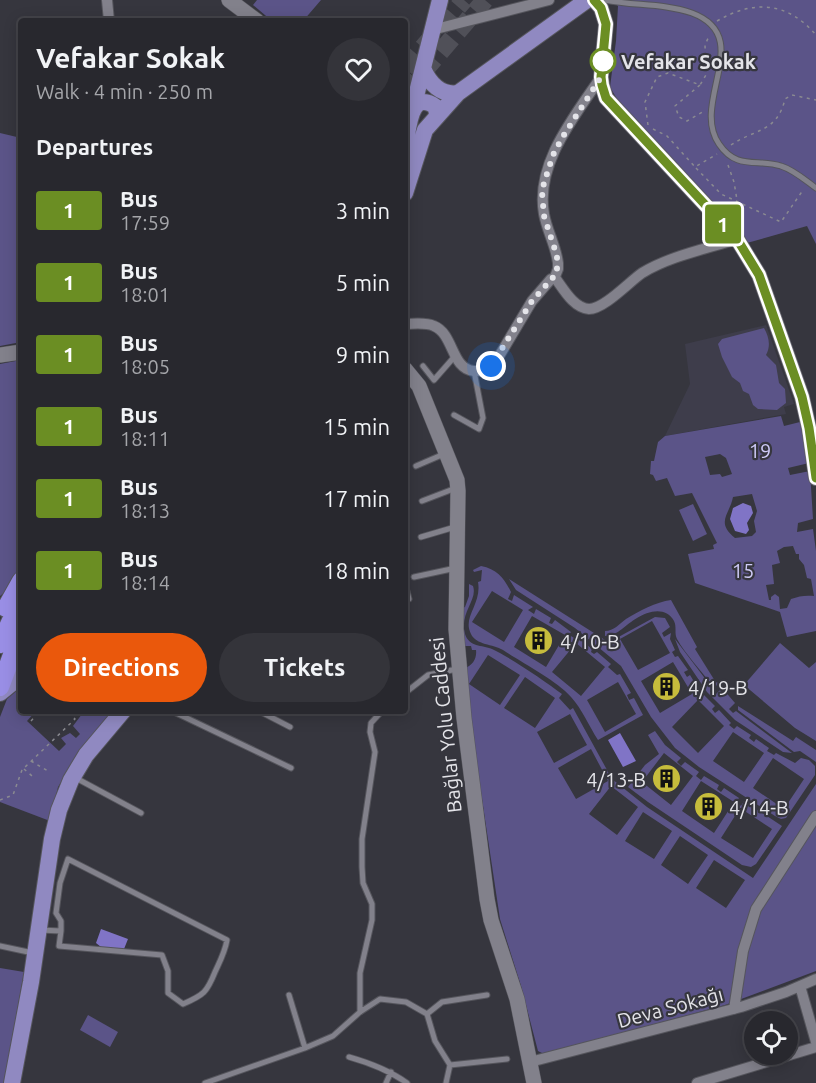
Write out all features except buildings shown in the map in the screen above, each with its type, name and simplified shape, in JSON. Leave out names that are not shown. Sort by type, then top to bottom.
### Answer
[{"type":"highway","points":[[0,620],[18,587]]},
{"type":"highway","points":[[0,644],[18,605]]},
{"type":"highway","points":[[0,687],[18,640]]},
{"type":"main road","points":[[409,113],[440,0]]},
{"type":"main road","points":[[408,138],[426,130],[458,93],[587,0]]},
{"type":"main road","points":[[423,68],[428,79],[443,91],[450,94],[458,93]]},
{"type":"main road","points":[[409,113],[416,105],[428,101],[436,107],[437,116]]},
{"type":"main road","points":[[408,182],[426,130]]},
{"type":"main road","points":[[0,693],[18,678]]},
{"type":"main road","points":[[12,1083],[35,954],[52,839],[59,810],[73,777],[86,755],[120,714]]},
{"type":"street","points":[[107,0],[109,18]]},
{"type":"street","points":[[229,0],[253,18]]},
{"type":"street","points":[[432,30],[549,0]]},
{"type":"street","points":[[594,0],[601,8],[606,24],[601,77],[604,91],[612,105],[737,239],[759,275],[802,397],[816,478]]},
{"type":"street","points":[[408,324],[434,326],[444,333],[460,364],[468,370],[482,370],[491,366],[532,301],[547,282],[554,279],[558,263],[544,216],[542,192],[544,183],[553,155],[562,138],[601,77]]},
{"type":"street","points":[[554,279],[573,301],[586,309],[594,308],[657,265],[737,239]]},
{"type":"street","points":[[0,355],[18,352]]},
{"type":"street","name":"Bağlar Yolu Caddesi","points":[[408,373],[419,386],[458,487],[459,526],[455,614],[489,911],[513,983],[534,1083]]},
{"type":"street","points":[[734,1010],[743,951],[756,909],[816,816]]},
{"type":"street","name":"Deva Sokağı","points":[[531,1062],[734,1010],[766,1000],[816,979]]},
{"type":"street","points":[[801,986],[816,1042]]},
{"type":"street","points":[[697,1083],[816,1047]]},
{"type":"lane","points":[[605,0],[655,4],[693,14],[706,20],[713,27],[722,45],[710,119],[718,143],[731,156],[746,163],[780,165],[796,173],[814,187]]},
{"type":"lane","points":[[423,366],[434,380],[456,355]]},
{"type":"lane","points":[[454,416],[479,429],[483,417],[474,371]]},
{"type":"lane","points":[[416,466],[446,454]]},
{"type":"lane","points":[[422,501],[458,487]]},
{"type":"lane","points":[[421,537],[459,526]]},
{"type":"lane","points":[[414,577],[457,568]]},
{"type":"lane","points":[[408,691],[428,675],[460,669]]},
{"type":"lane","points":[[178,714],[291,768]]},
{"type":"lane","points":[[265,714],[290,727]]},
{"type":"lane","points":[[360,1012],[360,973],[372,912],[372,904],[363,883],[362,839],[375,752],[371,723],[379,714]]},
{"type":"lane","points":[[73,777],[141,813]]},
{"type":"lane","points":[[68,859],[227,940],[224,955],[210,987],[196,999],[183,1004],[168,993],[168,971],[162,955],[59,946],[61,931],[61,921],[56,913],[60,883],[68,859]]},
{"type":"lane","points":[[38,930],[61,931]]},
{"type":"lane","points":[[0,946],[35,954]]},
{"type":"lane","points":[[427,1014],[442,1002],[487,994]]},
{"type":"lane","points":[[289,995],[305,1048]]},
{"type":"lane","points":[[205,1083],[333,1036],[360,1012],[380,999],[406,1002],[427,1014],[435,1041],[450,1065],[446,1083]]},
{"type":"lane","points":[[349,1057],[374,1064],[407,1083]]},
{"type":"lane","points":[[450,1065],[507,1059]]},
{"type":"lane","points":[[386,1083],[391,1072]]},
{"type":"path","points":[[711,107],[687,121],[679,117],[675,106],[700,85],[706,75],[705,45],[717,21],[730,12],[749,7],[774,6],[787,10],[816,35]]},
{"type":"path","points":[[700,85],[668,73],[657,77],[645,102],[648,126],[668,136],[721,194],[781,222],[801,193],[814,187]]},
{"type":"path","points":[[695,167],[735,142],[764,130],[776,120],[783,109],[785,99],[792,95],[816,100]]},
{"type":"path","points":[[723,149],[738,201],[742,225],[737,239]]},
{"type":"path","points":[[31,721],[37,714]]},
{"type":"path","points":[[0,800],[13,795],[23,768],[75,719],[70,714]]},
{"type":"path","points":[[30,761],[48,771]]},
{"type":"path","points":[[23,768],[32,776],[31,780]]},
{"type":"shaded area","points":[[766,325],[794,404],[784,407],[786,414],[665,436],[690,384],[685,344]]},
{"type":"shaded area","points":[[743,503],[751,506],[753,513],[747,523],[749,530],[746,534],[735,531],[730,519],[733,508]]},
{"type":"shaded area","points":[[620,733],[636,761],[623,767],[608,740]]},
{"type":"shaded area","points":[[101,929],[128,939],[124,949],[101,947],[96,943]]},
{"type":"green space","points":[[257,0],[321,0],[306,18],[268,18],[253,5]]},
{"type":"green space","points":[[612,0],[816,0],[816,244],[807,226],[747,243],[627,116],[610,87],[618,6]]},
{"type":"green space","points":[[0,133],[18,137],[18,343],[0,346]]},
{"type":"green space","points":[[764,328],[769,342],[766,355],[776,365],[779,383],[785,389],[786,403],[777,410],[758,409],[753,405],[749,394],[743,391],[740,383],[732,377],[718,344],[722,339]]},
{"type":"green space","points":[[18,361],[18,569],[5,592],[0,596],[0,364]]},
{"type":"green space","points":[[781,416],[784,426],[800,422],[809,463],[788,468],[790,475],[810,471],[813,519],[798,523],[797,532],[813,529],[816,551],[816,631],[787,637],[780,612],[695,583],[688,554],[714,549],[713,545],[717,543],[692,493],[675,496],[667,478],[656,481],[650,474],[651,461],[654,461],[658,442],[665,436]],"holes":[[[720,454],[726,458],[732,474],[722,477],[720,474],[710,475],[705,457]],[[752,494],[757,511],[754,521],[756,532],[752,536],[735,538],[726,527],[725,518],[733,497]],[[793,546],[796,554],[799,554],[807,578],[811,579],[814,596],[791,599],[787,608],[780,609],[779,597],[775,594],[769,600],[766,585],[774,584],[772,565],[780,563],[777,551]]]},
{"type":"green space","points":[[693,504],[707,534],[693,541],[679,510]]},
{"type":"green space","points":[[481,566],[496,572],[503,578],[511,592],[508,599],[512,601],[514,595],[533,607],[528,610],[534,614],[536,609],[551,618],[549,623],[552,624],[555,620],[571,632],[569,635],[576,639],[578,637],[592,649],[591,652],[594,654],[597,652],[611,664],[608,667],[617,675],[620,674],[631,693],[627,695],[629,700],[634,698],[643,715],[598,740],[579,707],[565,691],[503,650],[473,638],[469,622],[482,570],[474,572],[473,570]],"holes":[[[492,591],[523,610],[504,642],[472,622]],[[532,616],[565,635],[546,667],[514,647]],[[576,643],[605,667],[581,696],[552,672]],[[618,682],[636,714],[605,732],[587,700]]]},
{"type":"green space","points":[[509,579],[605,640],[613,640],[655,617],[665,618],[670,627],[662,633],[664,637],[671,633],[670,639],[675,650],[672,652],[675,657],[678,656],[688,670],[684,672],[687,677],[690,675],[699,690],[696,693],[699,697],[703,694],[715,706],[712,709],[715,713],[719,710],[731,723],[729,725],[734,729],[737,726],[751,735],[749,738],[754,742],[756,739],[769,748],[767,751],[774,755],[776,753],[795,763],[801,758],[809,760],[815,766],[815,775],[786,818],[781,819],[775,816],[699,767],[675,748],[651,717],[621,666],[575,628],[516,590]],"holes":[[[652,621],[670,653],[638,670],[620,639]],[[673,662],[692,694],[660,713],[641,681]],[[698,700],[724,726],[698,753],[672,727]],[[733,732],[764,753],[744,782],[713,761]],[[773,758],[804,779],[784,809],[753,788]]]},
{"type":"green space","points":[[469,584],[473,586],[474,591],[464,626],[465,634],[470,641],[500,653],[562,694],[559,698],[570,710],[573,708],[612,779],[647,807],[753,878],[816,784],[816,971],[725,1005],[544,1054],[538,1051],[500,919],[465,668],[472,663],[476,653],[471,646],[464,646],[462,608],[465,607],[469,596]],"holes":[[[488,655],[520,675],[500,705],[469,684]],[[525,677],[555,698],[535,728],[504,708]],[[570,714],[587,745],[554,763],[537,732]],[[591,749],[608,781],[576,799],[558,768]],[[611,786],[638,807],[617,835],[589,814]],[[643,812],[672,831],[654,859],[625,841]],[[680,836],[708,855],[688,884],[661,865]],[[714,860],[745,880],[726,908],[696,888]]]},
{"type":"green space","points":[[671,600],[697,647],[695,649],[715,681],[711,684],[681,645],[676,637],[674,621],[666,613],[657,611],[646,613],[618,632],[605,636],[605,631],[614,629],[636,613]]},
{"type":"green space","points":[[675,639],[713,689],[710,691],[714,696],[721,689],[717,685],[714,688],[712,686],[717,682],[735,703],[729,709],[733,713],[736,711],[792,753],[783,752],[735,720],[707,692],[680,652]]},
{"type":"green space","points":[[780,643],[809,668],[816,662],[816,741],[795,728],[744,685]]},
{"type":"green space","points":[[18,690],[18,714],[33,714],[27,721],[59,751],[66,744],[61,738],[70,733],[76,738],[80,734],[73,726],[82,714],[85,716],[87,714],[110,714],[77,756],[58,787],[50,821],[0,802],[0,717],[7,699]]},
{"type":"green space","points":[[738,706],[793,741],[796,737],[816,750],[816,762],[800,751],[794,752],[738,710]]},
{"type":"green space","points":[[655,731],[665,745],[681,758],[677,762],[681,766],[685,762],[699,772],[696,776],[701,780],[704,776],[719,785],[717,789],[721,792],[724,788],[739,798],[736,802],[741,806],[744,801],[782,826],[756,864],[751,867],[742,865],[628,787],[645,765],[659,754],[648,735]],"holes":[[[664,753],[693,776],[671,805],[642,782]],[[701,781],[734,802],[714,833],[682,811]],[[740,808],[772,829],[753,858],[721,838]]]},
{"type":"green space","points":[[0,968],[24,972],[4,1083],[0,1083]]},
{"type":"green space","points":[[88,1015],[118,1032],[110,1047],[80,1030]]},
{"type":"tunnel","points":[[408,65],[464,0]]},
{"type":"tunnel","points":[[408,90],[485,0]]},
{"type":"bus line","name":"1","points":[[594,0],[605,15],[601,77],[606,98],[737,239],[755,265],[802,397],[816,478]]},
{"type":"place","name":"Vefakar Sokak","points":[[603,61]]},
{"type":"place","name":"4/10-B","points":[[539,641]]},
{"type":"place","name":"4/19-B","points":[[667,687]]},
{"type":"place","name":"4/13-B","points":[[667,779]]},
{"type":"place","name":"4/14-B","points":[[708,807]]},
{"type":"route","points":[[491,366],[532,301],[557,273],[557,256],[544,216],[542,192],[546,173],[562,138],[601,77],[603,61]]},
{"type":"park label","name":"19","points":[[760,450]]},
{"type":"park label","name":"15","points":[[743,570]]}]
